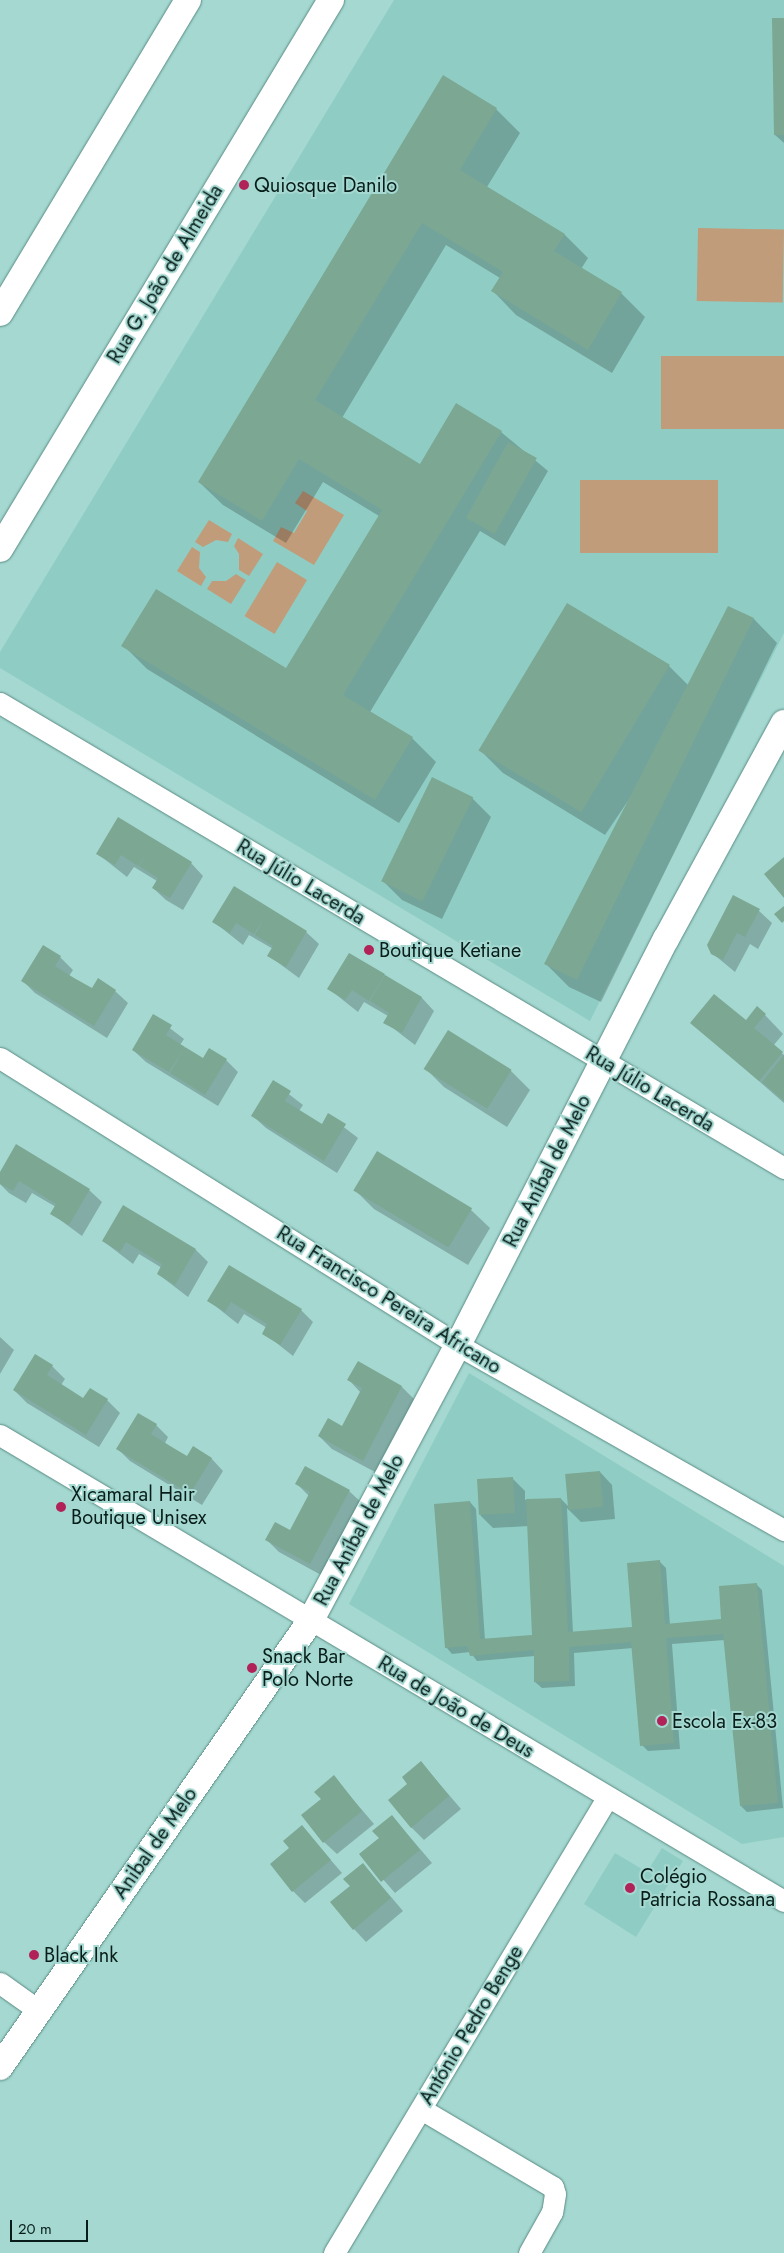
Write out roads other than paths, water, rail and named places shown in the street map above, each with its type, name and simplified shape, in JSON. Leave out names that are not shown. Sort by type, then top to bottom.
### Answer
[{"type":"street","points":[[0,313],[188,0]]},
{"type":"street","name":"Rua G. João de Almeida","points":[[0,549],[331,0]]},
{"type":"street","name":"Rua Júlio Lacerda","points":[[0,703],[784,1168]]},
{"type":"street","name":"Rua Aníbal de Melo","points":[[312,1620],[458,1345],[603,1061],[784,724]]},
{"type":"street","name":"Rua Francisco Pereira Africano","points":[[0,1058],[458,1345],[784,1530]]},
{"type":"street","name":"Rua de João de Deus","points":[[0,1435],[608,1798],[784,1900]]},
{"type":"street","name":"Anibal de Melo","points":[[0,2067],[312,1620]]},
{"type":"street","name":"António Pedro Benge","points":[[334,2253],[608,1798]]},
{"type":"street","points":[[0,1983],[38,2010]]},
{"type":"street","points":[[421,2108],[553,2187],[555,2194],[552,2212],[529,2253]]},
{"type":"place","name":"Quiosque Danilo","points":[[244,185]]},
{"type":"place","name":"Boutique Ketiane","points":[[369,950]]},
{"type":"place","name":"Xicamaral Hair Boutique Unisex","points":[[61,1507]]},
{"type":"place","name":"Snack Bar Polo Norte","points":[[252,1668]]},
{"type":"place","name":"Escola Ex-83","points":[[662,1721]]},
{"type":"place","name":"Colégio Patricia Rossana","points":[[630,1888]]},
{"type":"place","name":"Black Ink","points":[[34,1955]]}]
